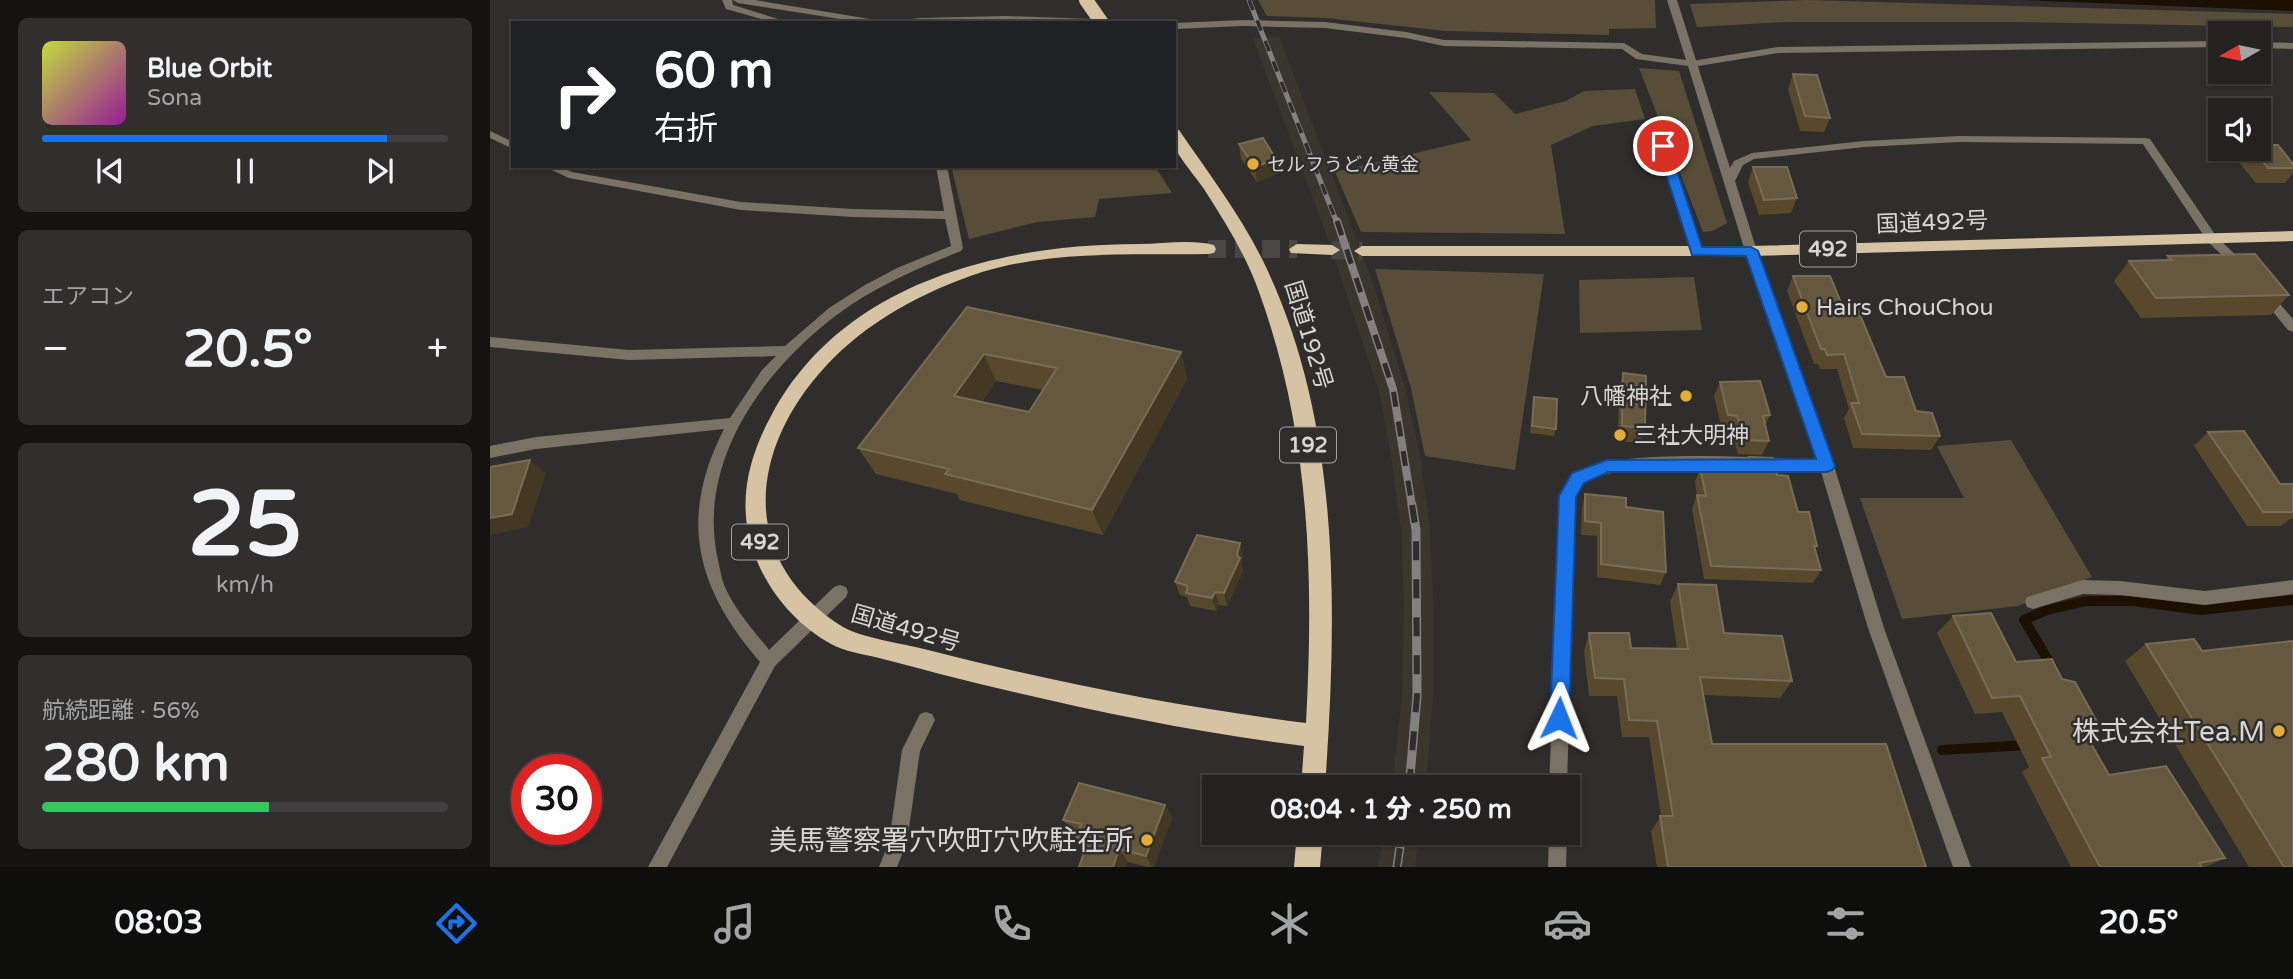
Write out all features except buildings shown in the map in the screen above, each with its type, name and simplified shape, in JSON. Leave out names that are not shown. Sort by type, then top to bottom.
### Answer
[{"type":"highway","points":[[1086,0],[1101,21]]},
{"type":"highway","name":"国道192号","points":[[1176,136],[1252,255],[1294,368],[1312,468],[1319,542],[1323,623],[1314,775]]},
{"type":"highway","name":"国道492号","points":[[1362,251],[1751,251],[2293,236]]},
{"type":"highway","name":"国道492号","points":[[1209,249],[1061,252],[989,264],[952,276],[906,297],[866,322],[833,349],[802,382],[776,423],[762,457],[755,493],[756,519],[767,563],[794,602],[811,618],[841,638],[939,664],[1237,727],[1318,736]]},
{"type":"highway","points":[[1297,249],[1332,250]]},
{"type":"highway","points":[[1307,867],[1309,845]]},
{"type":"street","points":[[726,0],[729,7],[779,21]]},
{"type":"street","points":[[738,0],[871,21]]},
{"type":"street","points":[[1672,0],[1731,179],[1751,251],[1827,466],[1876,628],[1962,867]]},
{"type":"street","points":[[915,21],[949,18],[1031,18],[1084,21]]},
{"type":"street","points":[[1176,26],[1243,23],[1325,25],[1406,35],[1444,43],[1625,46],[1639,57],[1778,50],[2208,44]]},
{"type":"street","points":[[2272,45],[2293,46]]},
{"type":"street","points":[[1655,123],[1697,251]]},
{"type":"street","points":[[490,134],[511,145]]},
{"type":"street","points":[[1731,179],[1738,163],[1752,156],[1864,144],[1959,139],[2146,141],[2212,239],[2237,261],[2293,327]]},
{"type":"street","points":[[553,168],[569,175],[741,205],[853,213],[951,215]]},
{"type":"street","points":[[769,661],[731,614],[715,581],[708,552],[706,520],[710,487],[719,454],[733,424],[759,384],[788,351],[834,311],[868,288],[906,268],[957,248],[941,168]]},
{"type":"street","points":[[490,342],[629,355],[788,351]]},
{"type":"street","points":[[490,452],[536,443],[733,424]]},
{"type":"street","points":[[1558,775],[1568,496],[1578,478],[1607,466],[1827,466]]},
{"type":"street","points":[[2032,602],[2082,587],[2120,588],[2205,598],[2293,587]]},
{"type":"street","points":[[657,867],[769,661],[840,592]]},
{"type":"street","points":[[888,867],[898,842],[911,750],[926,720]]},
{"type":"street","points":[[1557,867],[1558,845]]},
{"type":"shaded area","points":[[1258,0],[1655,0],[1656,28],[1609,29],[1609,35],[1446,31],[1325,18],[1267,16]]},
{"type":"shaded area","points":[[1807,0],[2293,14],[2293,27],[2272,27],[2272,21],[2208,21],[2208,25],[1786,22],[1697,27],[1690,4]]},
{"type":"shaded area","points":[[2019,0],[2293,0],[2293,11]]},
{"type":"shaded area","points":[[1279,36],[1373,283],[1405,387],[1420,455],[1430,529],[1433,696],[1427,775],[1393,775],[1402,694],[1404,602],[1401,530],[1379,391],[1327,236],[1253,38]]},
{"type":"shaded area","points":[[1639,68],[1679,71],[1727,223],[1713,231],[1703,232]]},
{"type":"shaded area","points":[[1635,89],[1645,119],[1593,126],[1551,145],[1565,234],[1361,232],[1335,172],[1471,140],[1429,92],[1494,93],[1515,114],[1566,101],[1584,91]]},
{"type":"shaded area","points":[[951,168],[1156,168],[1172,193],[1099,199],[1095,217],[1037,222],[969,239]]},
{"type":"shaded area","points":[[1375,269],[1544,274],[1515,470],[1425,456],[1411,388]]},
{"type":"shaded area","points":[[1694,277],[1702,330],[1580,333],[1579,280]]},
{"type":"shaded area","points":[[2011,440],[2092,577],[2018,606],[1902,619],[1860,498],[1964,498],[1937,446]]},
{"type":"shaded area","points":[[1382,845],[1418,845],[1415,867],[1378,867]]},
{"type":"waterway","points":[[2053,668],[2024,620],[2047,610],[2086,601],[2133,601],[2201,610],[2293,600]]},
{"type":"waterway","points":[[2080,743],[2092,738],[2084,719]]},
{"type":"waterway","points":[[1942,750],[2028,745]]},
{"type":"tunnel","points":[[1208,249],[1297,249]]},
{"type":"tunnel","points":[[1332,250],[1362,251]]},
{"type":"railway","points":[[1249,0],[1337,223]]},
{"type":"railway","points":[[1337,221],[1393,389],[1412,506]]},
{"type":"railway","points":[[1410,775],[1417,696],[1416,530],[1412,505]]},
{"type":"railway","points":[[1397,867],[1400,845]]},
{"type":"place","name":"セルフうどん黄金","points":[[1253,164]]},
{"type":"place","name":"Hairs ChouChou","points":[[1802,307]]},
{"type":"place","name":"八幡神社","points":[[1686,396]]},
{"type":"place","name":"三社大明神","points":[[1620,435]]},
{"type":"place","name":"株式会社Tea.M","points":[[2279,731]]},
{"type":"place","name":"美馬警察署穴吹町穴吹駐在所","points":[[1147,840]]},
{"type":"route","points":[[1559,718],[1568,496],[1578,478],[1607,466],[1827,466],[1751,251],[1697,251],[1663,146]]}]
